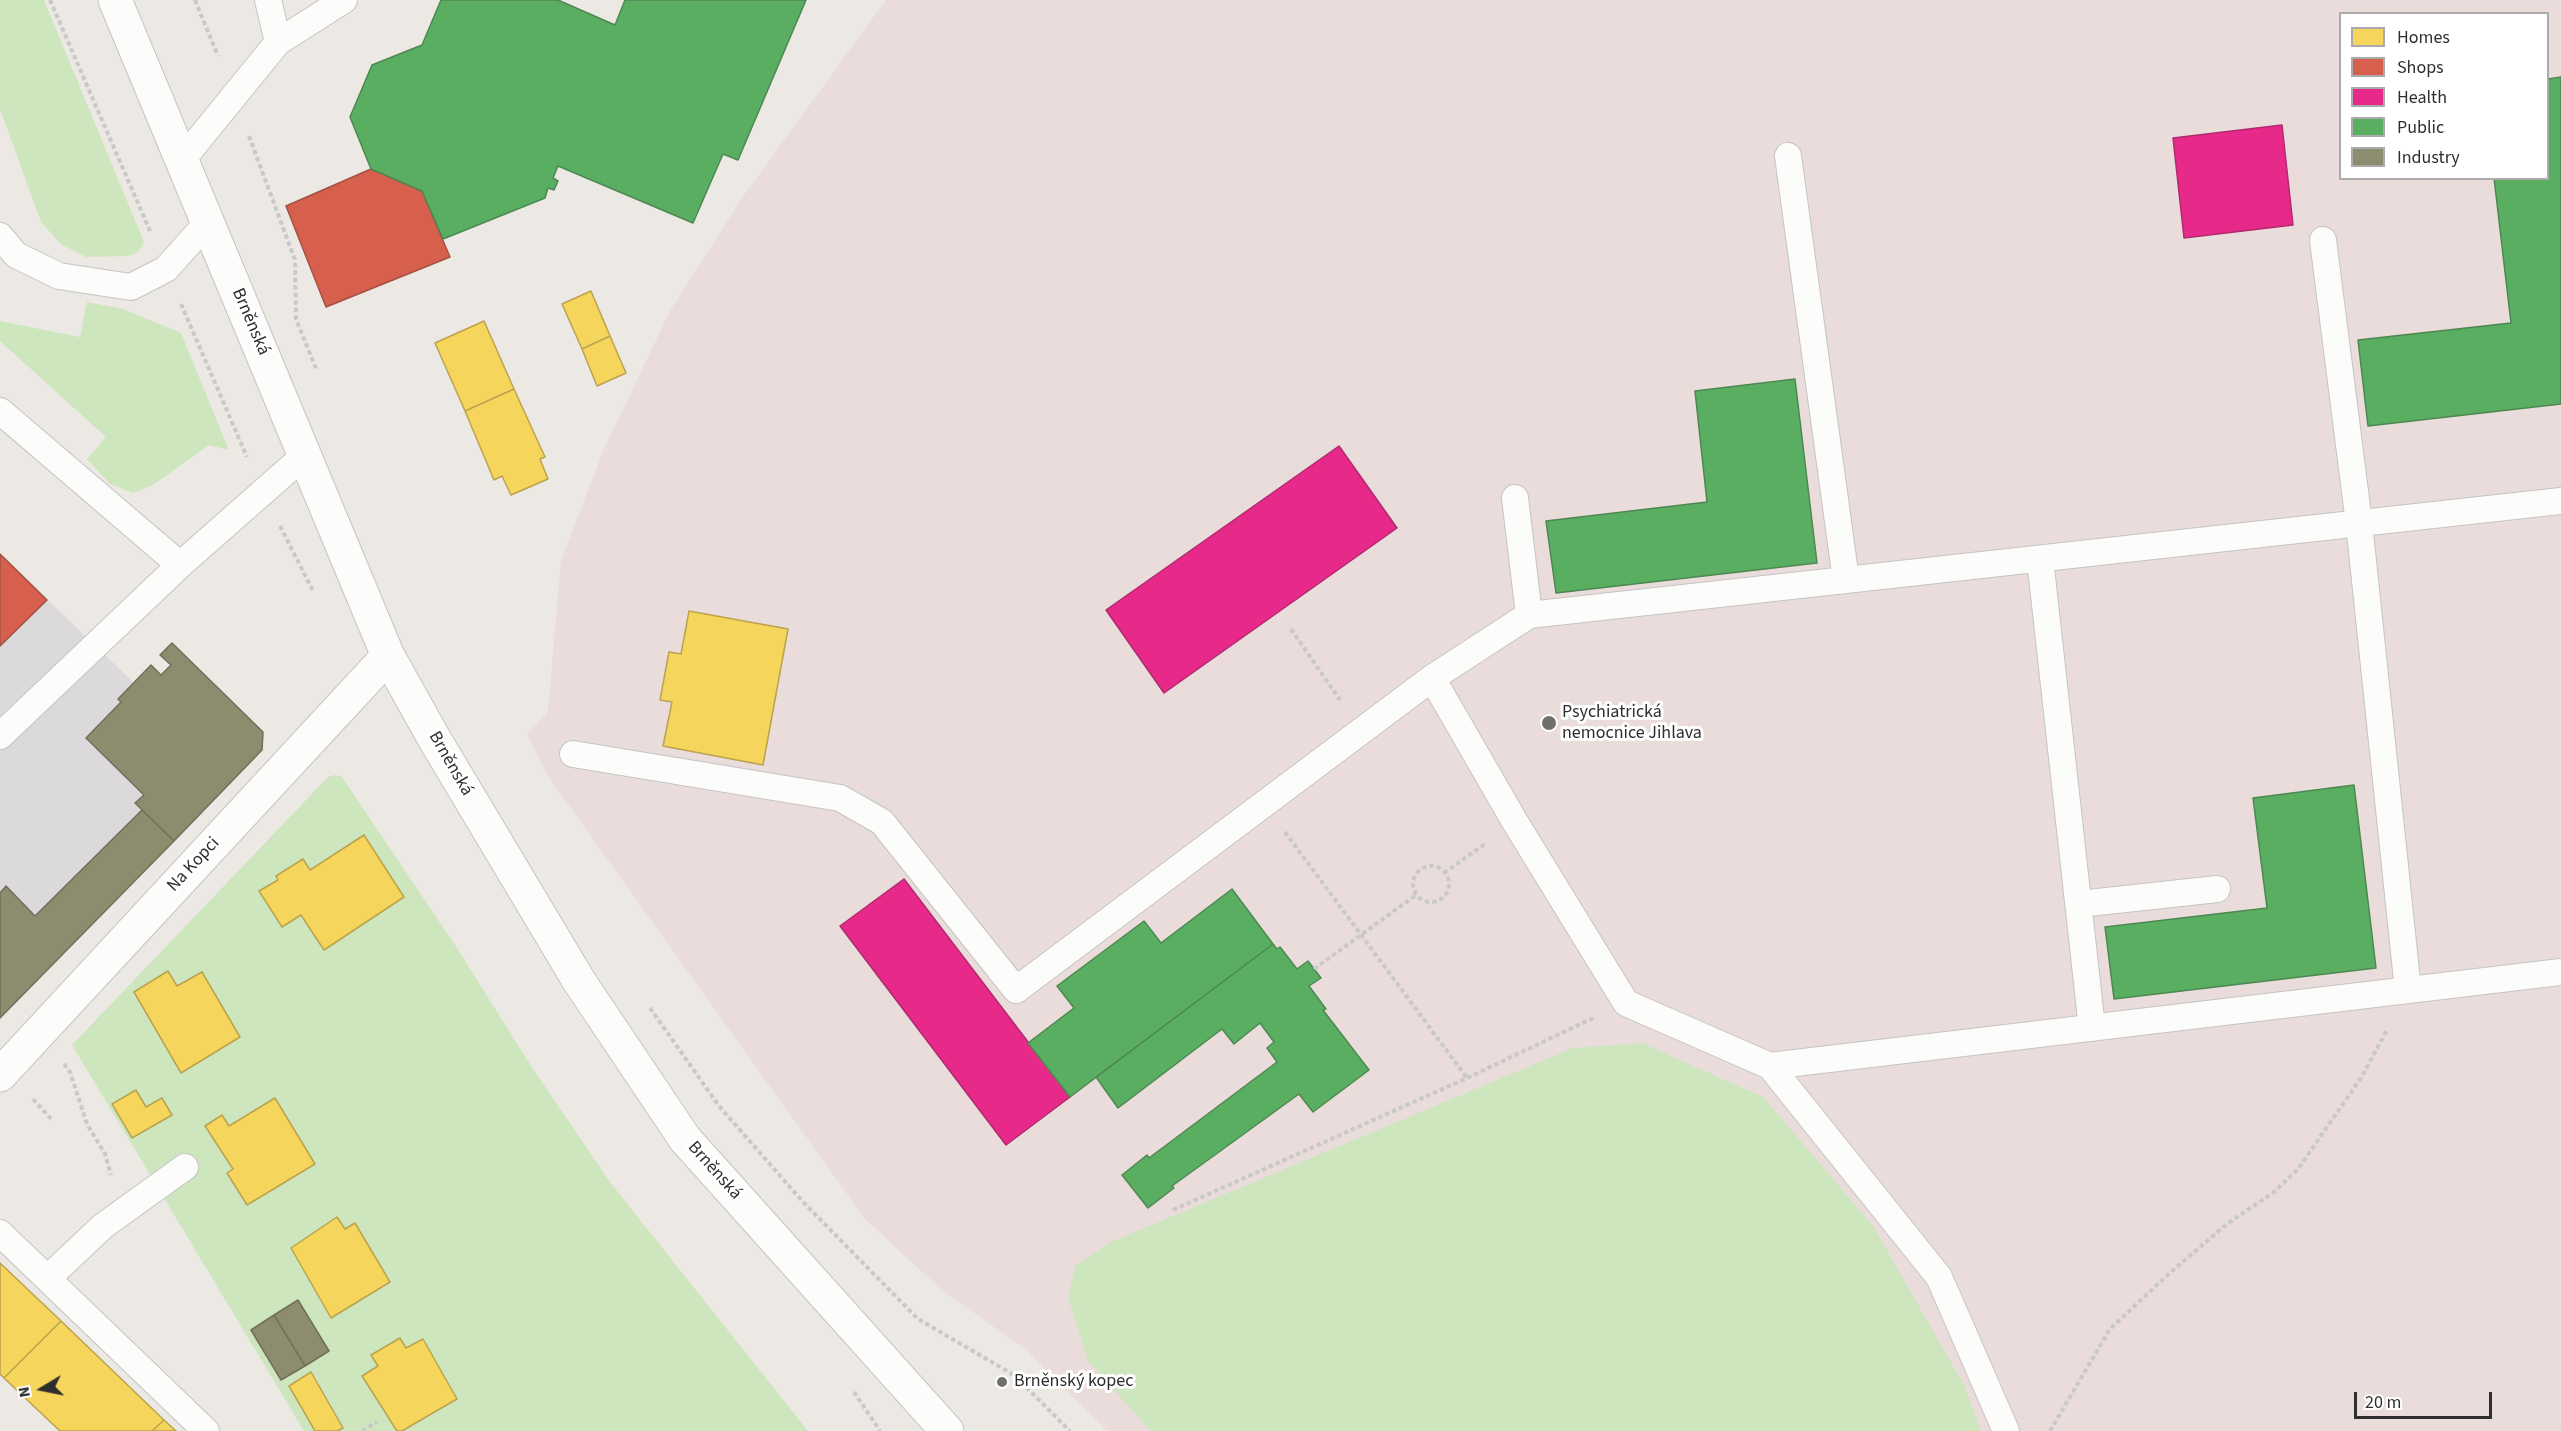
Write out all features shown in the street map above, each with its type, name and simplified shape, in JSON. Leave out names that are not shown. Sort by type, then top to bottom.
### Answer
[{"type":"main road","name":"Brněnská","points":[[115,0],[388,656],[447,760],[579,981],[685,1138],[947,1431]]},
{"type":"main road","name":"Na Kopci","points":[[0,1075],[388,656]]},
{"type":"lane","points":[[268,0],[278,42]]},
{"type":"lane","points":[[182,160],[278,42],[344,0]]},
{"type":"lane","points":[[1788,156],[1846,580]]},
{"type":"lane","points":[[0,236],[16,255],[59,276],[131,287],[166,269],[208,222]]},
{"type":"lane","points":[[2323,240],[2359,523],[2408,990]]},
{"type":"lane","points":[[0,411],[180,565]]},
{"type":"lane","points":[[2,729],[180,565],[305,455]]},
{"type":"lane","points":[[1515,498],[1529,615]]},
{"type":"lane","points":[[573,754],[840,798],[882,822],[1016,990],[1263,802],[1432,678],[1529,615],[2561,501]]},
{"type":"lane","points":[[2040,559],[2092,1028]]},
{"type":"lane","points":[[1432,678],[1515,822],[1626,1003],[1770,1066],[1939,1277],[2006,1431]]},
{"type":"lane","points":[[2079,904],[2217,889]]},
{"type":"lane","points":[[1770,1066],[2561,972]]},
{"type":"lane","points":[[49,1277],[103,1226],[185,1167]]},
{"type":"lane","points":[[0,1233],[49,1277],[206,1431]]},
{"type":"path","points":[[50,0],[262,492],[315,593]]},
{"type":"path","points":[[195,0],[234,95],[295,260],[296,319],[318,372]]},
{"type":"path","points":[[1291,629],[1361,731]]},
{"type":"path","points":[[1263,802],[1467,1078]]},
{"type":"path","points":[[1444,873],[1515,822]]},
{"type":"path","points":[[1430,866],[1444,873],[1448,885],[1444,896],[1439,900],[1427,901],[1416,895],[1414,879],[1420,870],[1430,866]]},
{"type":"path","points":[[1314,969],[1416,895]]},
{"type":"path","points":[[2050,1431],[2110,1329],[2227,1224],[2274,1192],[2298,1169],[2361,1078],[2408,990]]},
{"type":"path","points":[[645,1001],[719,1106],[803,1202],[918,1319],[1014,1375],[1070,1431]]},
{"type":"path","points":[[1173,1210],[1467,1078],[1626,1003]]},
{"type":"path","points":[[60,1057],[70,1072],[87,1124],[105,1154],[113,1184],[103,1226]]},
{"type":"path","points":[[28,1094],[51,1119]]},
{"type":"path","points":[[363,1431],[377,1422]]},
{"type":"shaded area","name":"Psychiatrická nemocnice Jihlava","points":[[886,0],[2561,0],[2561,1431],[1107,1431],[1025,1349],[942,1290],[865,1219],[547,775],[527,734],[548,712],[561,561],[604,449],[670,311],[742,198]]},
{"type":"shaded area","points":[[0,554],[133,682],[118,698],[121,702],[86,738],[144,795],[136,803],[174,841],[0,1018]]},
{"type":"green space","points":[[0,0],[44,0],[144,242],[138,252],[128,256],[86,257],[61,244],[41,222],[0,109]]},
{"type":"green space","points":[[87,302],[123,309],[181,333],[229,450],[209,445],[153,485],[133,493],[110,484],[87,459],[106,437],[0,341],[0,321],[80,337]]},
{"type":"green space","points":[[341,776],[346,783],[457,948],[533,1069],[610,1182],[808,1431],[304,1431],[72,1045],[328,777]]},
{"type":"green space","points":[[1642,1043],[1763,1097],[1873,1226],[1964,1385],[1981,1431],[1151,1431],[1088,1361],[1068,1297],[1075,1266],[1111,1242],[1573,1048]]},
{"type":"building: Homes","points":[[591,291],[610,336],[582,349],[562,304]]},
{"type":"building: Homes","points":[[484,321],[514,389],[465,411],[435,343]]},
{"type":"building: Homes","points":[[610,336],[626,373],[597,386],[582,349]]},
{"type":"building: Homes","points":[[514,389],[545,457],[540,459],[548,479],[511,495],[502,476],[494,480],[465,411]]},
{"type":"building: Homes","points":[[689,611],[788,629],[763,765],[663,746],[672,702],[660,700],[669,652],[681,654]]},
{"type":"building: Homes","points":[[364,835],[404,897],[324,950],[301,915],[282,927],[259,891],[278,880],[276,876],[303,859],[310,870]]},
{"type":"building: Homes","points":[[168,971],[177,986],[202,972],[240,1037],[181,1073],[134,992]]},
{"type":"building: Homes","points":[[136,1090],[146,1107],[162,1098],[172,1115],[132,1138],[112,1104]]},
{"type":"building: Homes","points":[[275,1098],[315,1164],[247,1205],[227,1173],[233,1169],[205,1126],[222,1115],[229,1126]]},
{"type":"building: Homes","points":[[337,1217],[345,1229],[355,1223],[390,1282],[331,1318],[291,1248]]},
{"type":"building: Homes","points":[[0,1263],[61,1321],[4,1378],[0,1374]]},
{"type":"building: Homes","points":[[61,1321],[164,1420],[152,1431],[60,1431],[4,1378]]},
{"type":"building: Homes","points":[[400,1338],[406,1348],[423,1339],[457,1399],[402,1431],[397,1431],[362,1376],[378,1366],[371,1355]]},
{"type":"building: Homes","points":[[311,1372],[343,1428],[337,1431],[315,1431],[289,1386]]},
{"type":"building: Homes","points":[[164,1420],[176,1431],[152,1431]]},
{"type":"building: Shops","points":[[371,169],[422,191],[450,257],[326,307],[286,206]]},
{"type":"building: Shops","points":[[0,554],[47,600],[0,646]]},
{"type":"building: Health","points":[[2282,125],[2293,225],[2184,238],[2173,138]]},
{"type":"building: Health","points":[[1339,446],[1397,528],[1164,693],[1106,610]]},
{"type":"building: Health","points":[[904,879],[1070,1097],[1006,1145],[840,926]]},
{"type":"building: Public","points":[[441,0],[558,0],[615,25],[625,0],[806,0],[738,160],[723,154],[693,223],[558,166],[553,178],[558,181],[554,190],[548,188],[545,198],[443,239],[422,191],[371,169],[350,117],[372,65],[422,45]]},
{"type":"building: Public","points":[[2561,77],[2561,404],[2368,426],[2358,340],[2511,323],[2494,180],[2549,180],[2549,79]]},
{"type":"building: Public","points":[[1795,379],[1817,563],[1556,593],[1546,521],[1707,502],[1695,391]]},
{"type":"building: Public","points":[[2354,785],[2376,968],[2114,999],[2105,927],[2267,908],[2253,798]]},
{"type":"building: Public","points":[[1232,889],[1273,944],[1070,1097],[1028,1043],[1074,1008],[1057,986],[1144,921],[1161,943]]},
{"type":"building: Public","points":[[1273,944],[1277,949],[1280,947],[1297,969],[1308,961],[1321,978],[1309,986],[1326,1009],[1323,1010],[1369,1070],[1313,1112],[1299,1094],[1172,1186],[1174,1188],[1148,1208],[1122,1175],[1147,1155],[1149,1158],[1277,1062],[1267,1048],[1274,1042],[1260,1023],[1234,1044],[1222,1029],[1118,1108],[1096,1077]]},
{"type":"building: Industry","points":[[172,643],[263,732],[262,750],[174,841],[135,803],[144,795],[86,738],[121,702],[118,699],[151,665],[161,675],[171,665],[160,655]]},
{"type":"building: Industry","points":[[142,810],[174,841],[0,1018],[0,893],[6,886],[35,916]]},
{"type":"building: Industry","points":[[298,1300],[329,1351],[305,1366],[274,1315]]},
{"type":"building: Industry","points":[[274,1315],[305,1366],[281,1380],[251,1330]]},
{"type":"place","name":"Psychiatrická nemocnice Jihlava","points":[[1549,723]]},
{"type":"place","name":"Brněnský kopec","points":[[1002,1382]]}]
